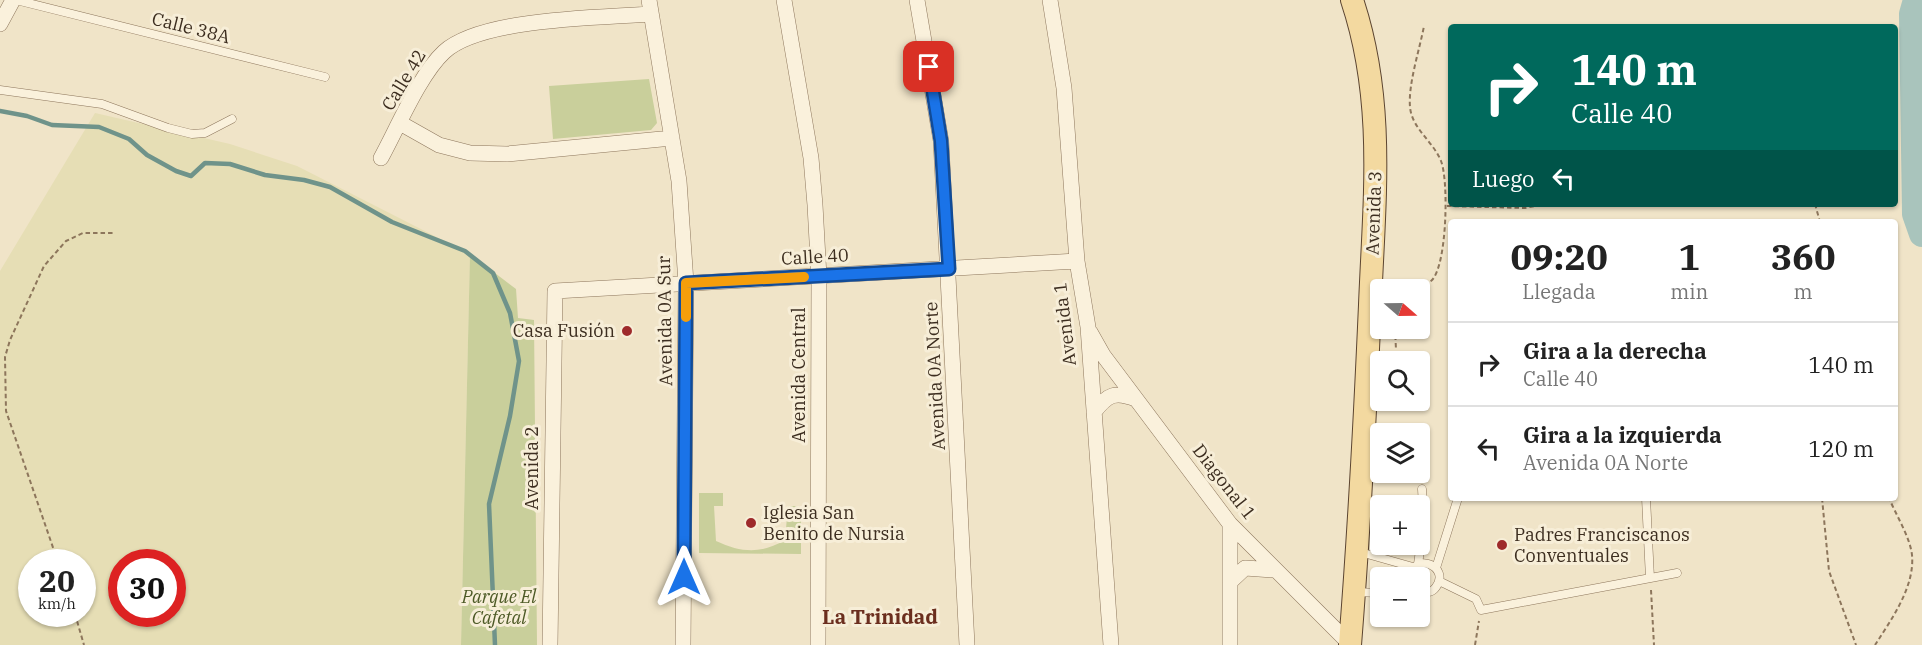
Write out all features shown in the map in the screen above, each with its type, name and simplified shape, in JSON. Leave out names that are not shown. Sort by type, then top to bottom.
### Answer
[{"type":"main road","name":"Avenida 3","points":[[1350,645],[1377,145],[1372,79],[1352,0]]},
{"type":"street","points":[[0,24],[14,0]]},
{"type":"street","name":"Avenida Central","points":[[784,0],[811,158],[819,277],[818,645]]},
{"type":"street","name":"Avenida 0A Norte","points":[[917,0],[941,141],[967,645]]},
{"type":"street","name":"Avenida 1","points":[[1050,0],[1064,88],[1077,261],[1088,327],[1111,645]]},
{"type":"street","name":"Calle 42","points":[[381,158],[428,74],[442,54],[460,40],[503,27],[650,7]]},
{"type":"street","name":"Avenida 0A Sur","points":[[650,7],[679,181],[686,283],[683,645]]},
{"type":"street","points":[[400,123],[439,145],[470,153],[507,154],[672,138]]},
{"type":"street","name":"Calle 40","points":[[555,291],[1077,261]]},
{"type":"street","name":"Avenida 2","points":[[550,645],[555,291]]},
{"type":"street","name":"Diagonal 1","points":[[1088,327],[1103,355],[1230,524],[1350,645]]},
{"type":"street","points":[[1094,412],[1112,394],[1118,393],[1136,399]]},
{"type":"street","points":[[1230,524],[1230,645]]},
{"type":"street","points":[[1230,582],[1245,568],[1274,570]]},
{"type":"lane","name":"Calle 38A","points":[[14,0],[325,77]]},
{"type":"lane","points":[[0,90],[102,104],[168,128],[192,134],[205,133],[232,119]]},
{"type":"lane","points":[[1415,565],[1424,523],[1422,489]]},
{"type":"lane","points":[[1430,590],[1433,590],[1439,581],[1436,568],[1457,501]]},
{"type":"lane","points":[[1646,501],[1650,578]]},
{"type":"lane","points":[[1356,551],[1415,565],[1428,562],[1436,568]]},
{"type":"lane","points":[[1439,581],[1476,599],[1481,610],[1677,573]]},
{"type":"lane","points":[[1354,592],[1370,593]]},
{"type":"path","points":[[1424,26],[1409,104],[1412,120],[1440,159],[1446,176],[1447,206],[1437,272],[1430,282]]},
{"type":"path","points":[[1486,207],[1530,207]]},
{"type":"path","points":[[54,549],[6,411],[5,357],[10,340],[44,266],[58,249],[66,241],[83,233],[115,232]]},
{"type":"path","points":[[1396,339],[1396,350]]},
{"type":"path","points":[[1822,501],[1829,571],[1850,621],[1856,645]]},
{"type":"path","points":[[1875,645],[1891,620],[1910,578],[1912,554],[1890,501]]},
{"type":"path","points":[[1650,578],[1654,645]]},
{"type":"path","points":[[1475,645],[1481,610]]},
{"type":"path","points":[[79,627],[84,645]]},
{"type":"shaded area","points":[[95,113],[230,144],[297,166],[470,254],[461,645],[0,645],[0,271]]},
{"type":"green space","points":[[649,79],[657,123],[651,130],[553,139],[549,86]]},
{"type":"green space","name":"Parque El Cafetal","points":[[470,254],[516,289],[518,318],[534,320],[537,645],[461,645]]},
{"type":"green space","points":[[699,493],[723,493],[723,506],[714,506],[716,541],[743,550],[768,548],[785,540],[788,506],[801,506],[801,554],[699,553]]},
{"type":"waterway","points":[[1916,0],[1912,14],[1915,214],[1922,234]]},
{"type":"waterway","points":[[0,111],[27,116],[52,125],[99,127],[129,139],[147,155],[176,171],[191,176],[205,163],[230,164],[265,175],[304,180],[330,187],[392,222],[465,251],[493,273],[510,313],[519,361],[510,416],[489,504],[495,645]]},
{"type":"slow traffic","points":[[686,317],[686,283],[804,277]]},
{"type":"place","name":"Casa Fusión","points":[[627,331]]},
{"type":"place","name":"Iglesia San Benito de Nursia","points":[[751,523]]},
{"type":"place","name":"Padres Franciscanos Conventuales","points":[[1502,545]]},
{"type":"district","name":"La Trinidad","points":[[880,617]]},
{"type":"route","points":[[684,577],[686,283],[949,269],[941,141],[929,67]]}]
